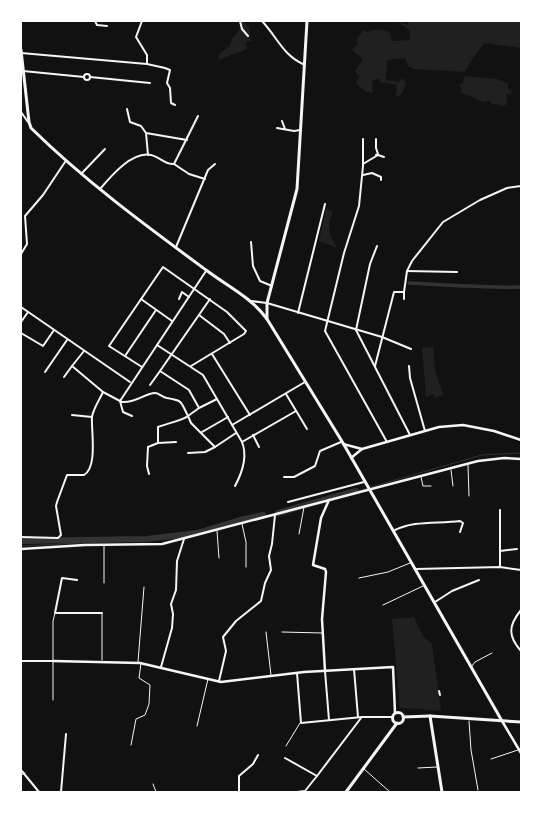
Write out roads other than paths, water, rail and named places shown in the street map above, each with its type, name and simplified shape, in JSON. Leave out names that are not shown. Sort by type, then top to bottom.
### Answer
[{"type":"main road","points":[[267,319],[268,303],[297,189],[307,21]]},
{"type":"main road","points":[[21,50],[29,122],[31,128],[65,162],[99,190],[206,271],[251,301],[267,319],[342,442],[502,721]]},
{"type":"main road","points":[[397,723],[393,717],[395,713],[400,713],[403,717],[430,716],[521,722]]},
{"type":"main road","points":[[430,716],[442,792]]},
{"type":"main road","points":[[346,792],[397,723],[402,721],[403,717]]},
{"type":"street","points":[[95,21],[98,25],[107,26]]},
{"type":"street","points":[[142,21],[136,37],[147,55],[147,64]]},
{"type":"street","points":[[240,21],[242,28],[248,36]]},
{"type":"street","points":[[262,21],[284,50],[294,60],[304,64]]},
{"type":"street","points":[[21,53],[147,64],[165,68],[170,70],[167,83],[170,88],[171,103],[174,105]]},
{"type":"street","points":[[23,71],[84,77],[88,80],[90,77]]},
{"type":"street","points":[[84,77],[87,74],[90,77],[150,83]]},
{"type":"street","points":[[127,109],[130,122],[141,126],[146,133],[148,155]]},
{"type":"street","points":[[21,112],[29,122]]},
{"type":"street","points":[[174,164],[198,116]]},
{"type":"street","points":[[282,121],[283,128],[288,129]]},
{"type":"street","points":[[277,128],[300,130]]},
{"type":"street","points":[[146,133],[187,140]]},
{"type":"street","points":[[363,139],[363,176],[359,206],[344,253],[326,321],[325,331],[387,442]]},
{"type":"street","points":[[374,158],[378,154],[376,139]]},
{"type":"street","points":[[80,174],[105,149]]},
{"type":"street","points":[[99,190],[128,162],[140,156],[148,155],[152,155],[167,163],[174,164],[189,174],[205,179]]},
{"type":"street","points":[[363,164],[378,155],[384,157]]},
{"type":"street","points":[[21,254],[27,244],[25,216],[43,195],[65,162]]},
{"type":"street","points":[[176,247],[208,170],[215,164]]},
{"type":"street","points":[[363,168],[367,173],[381,177],[381,180]]},
{"type":"street","points":[[363,176],[367,173]]},
{"type":"street","points":[[404,300],[407,271],[443,222],[480,200],[507,188],[521,186]]},
{"type":"street","points":[[298,313],[325,204]]},
{"type":"street","points":[[251,242],[253,268],[260,281],[273,286]]},
{"type":"street","points":[[377,246],[370,264],[356,330],[410,435]]},
{"type":"street","points":[[142,367],[109,346],[163,267],[210,299],[236,319],[246,331],[230,343],[191,366]]},
{"type":"street","points":[[132,416],[122,412],[120,401],[130,382],[142,367],[206,271]]},
{"type":"street","points":[[407,271],[457,272]]},
{"type":"street","points":[[179,300],[182,292],[189,297]]},
{"type":"street","points":[[374,366],[394,292],[404,292]]},
{"type":"street","points":[[141,299],[172,321]]},
{"type":"street","points":[[150,385],[210,299]]},
{"type":"street","points":[[251,301],[268,303],[382,337],[411,349]]},
{"type":"street","points":[[21,308],[130,382]]},
{"type":"street","points":[[125,356],[156,310]]},
{"type":"street","points":[[21,322],[28,312]]},
{"type":"street","points":[[199,314],[224,334],[230,343]]},
{"type":"street","points":[[21,333],[43,346],[54,330]]},
{"type":"street","points":[[45,372],[67,340]]},
{"type":"street","points":[[157,345],[203,375],[228,416],[242,442],[244,450],[242,470],[235,486]]},
{"type":"street","points":[[64,376],[84,351]]},
{"type":"street","points":[[212,354],[250,415]]},
{"type":"street","points":[[72,366],[104,392],[125,403],[140,400],[151,393],[158,393],[164,397],[179,399],[182,402],[191,423],[202,432],[215,447]]},
{"type":"street","points":[[409,366],[410,378],[425,431]]},
{"type":"street","points":[[160,371],[189,390],[199,408]]},
{"type":"street","points":[[232,425],[305,382]]},
{"type":"street","points":[[21,537],[58,538],[61,536],[56,506],[67,475],[84,475],[89,470],[94,445],[92,417],[104,392]]},
{"type":"street","points":[[286,394],[307,429]]},
{"type":"street","points":[[158,443],[158,427],[174,420],[181,420],[217,398]]},
{"type":"street","points":[[242,442],[296,411]]},
{"type":"street","points":[[72,415],[92,417]]},
{"type":"street","points":[[202,432],[228,416]]},
{"type":"street","points":[[351,458],[362,449],[439,427],[464,425],[494,431],[521,440]]},
{"type":"street","points":[[188,454],[208,451],[236,432]]},
{"type":"street","points":[[253,436],[259,447]]},
{"type":"street","points":[[150,474],[147,466],[148,447],[158,443],[176,442]]},
{"type":"street","points":[[284,477],[294,477],[314,468],[320,451],[342,442],[362,449]]},
{"type":"street","points":[[21,549],[162,544],[468,464],[504,458],[521,458]]},
{"type":"street","points":[[288,502],[365,482]]},
{"type":"street","points":[[329,500],[321,518],[313,565],[325,569],[326,572],[323,633],[329,720]]},
{"type":"street","points":[[500,510],[500,567]]},
{"type":"street","points":[[219,681],[226,655],[226,644],[223,637],[236,622],[262,600],[265,583],[270,573],[269,556],[272,544],[275,515]]},
{"type":"street","points":[[392,531],[404,525],[460,521],[463,523],[460,532]]},
{"type":"street","points":[[161,667],[172,628],[173,614],[171,604],[176,590],[176,561],[184,539]]},
{"type":"street","points":[[500,551],[517,549]]},
{"type":"street","points":[[414,569],[500,567],[521,570]]},
{"type":"street","points":[[77,580],[62,578],[55,613],[102,613]]},
{"type":"street","points":[[434,603],[452,591],[479,580]]},
{"type":"street","points":[[521,610],[511,626],[512,641],[521,651]]},
{"type":"street","points":[[21,661],[102,661],[140,663],[219,681],[297,673],[392,666],[395,713]]},
{"type":"street","points":[[354,669],[358,718]]},
{"type":"street","points":[[297,673],[301,723],[362,717],[393,717]]},
{"type":"street","points":[[439,691],[440,695]]},
{"type":"street","points":[[297,792],[305,791],[362,717]]},
{"type":"street","points":[[502,721],[520,752]]},
{"type":"street","points":[[60,792],[66,734]]},
{"type":"street","points":[[239,792],[239,776],[253,764],[258,756]]},
{"type":"street","points":[[285,758],[317,776]]},
{"type":"street","points":[[21,770],[39,792]]},
{"type":"lane","points":[[468,464],[469,496]]},
{"type":"lane","points":[[451,469],[453,486]]},
{"type":"lane","points":[[421,476],[423,486],[431,486]]},
{"type":"lane","points":[[299,534],[304,506]]},
{"type":"lane","points":[[242,523],[246,542],[246,567]]},
{"type":"lane","points":[[217,530],[219,558]]},
{"type":"lane","points":[[104,545],[104,583]]},
{"type":"lane","points":[[359,578],[388,572],[411,563]]},
{"type":"lane","points":[[383,605],[424,585]]},
{"type":"lane","points":[[131,745],[136,719],[145,715],[149,704],[150,684],[139,678],[144,587]]},
{"type":"lane","points":[[53,700],[52,621],[55,613]]},
{"type":"lane","points":[[102,613],[102,661]]},
{"type":"lane","points":[[266,632],[271,676]]},
{"type":"lane","points":[[282,632],[323,633]]},
{"type":"lane","points":[[471,668],[475,662],[492,653]]},
{"type":"lane","points":[[196,726],[208,679]]},
{"type":"lane","points":[[468,718],[471,750],[478,790]]},
{"type":"lane","points":[[286,746],[301,723]]},
{"type":"lane","points":[[491,759],[520,752]]},
{"type":"lane","points":[[418,768],[438,767]]},
{"type":"lane","points":[[364,768],[390,792]]},
{"type":"lane","points":[[21,775],[25,773]]},
{"type":"lane","points":[[153,784],[156,792]]},
{"type":"waterway","points":[[409,283],[479,287],[521,287]]},
{"type":"waterway","points":[[371,487],[482,455],[521,453]]},
{"type":"waterway","points":[[280,512],[368,488]]},
{"type":"waterway","points":[[278,513],[356,491]]},
{"type":"waterway","points":[[21,541],[147,539],[197,533],[240,520],[263,515]]},
{"type":"waterway","points":[[21,546],[178,538]]}]
